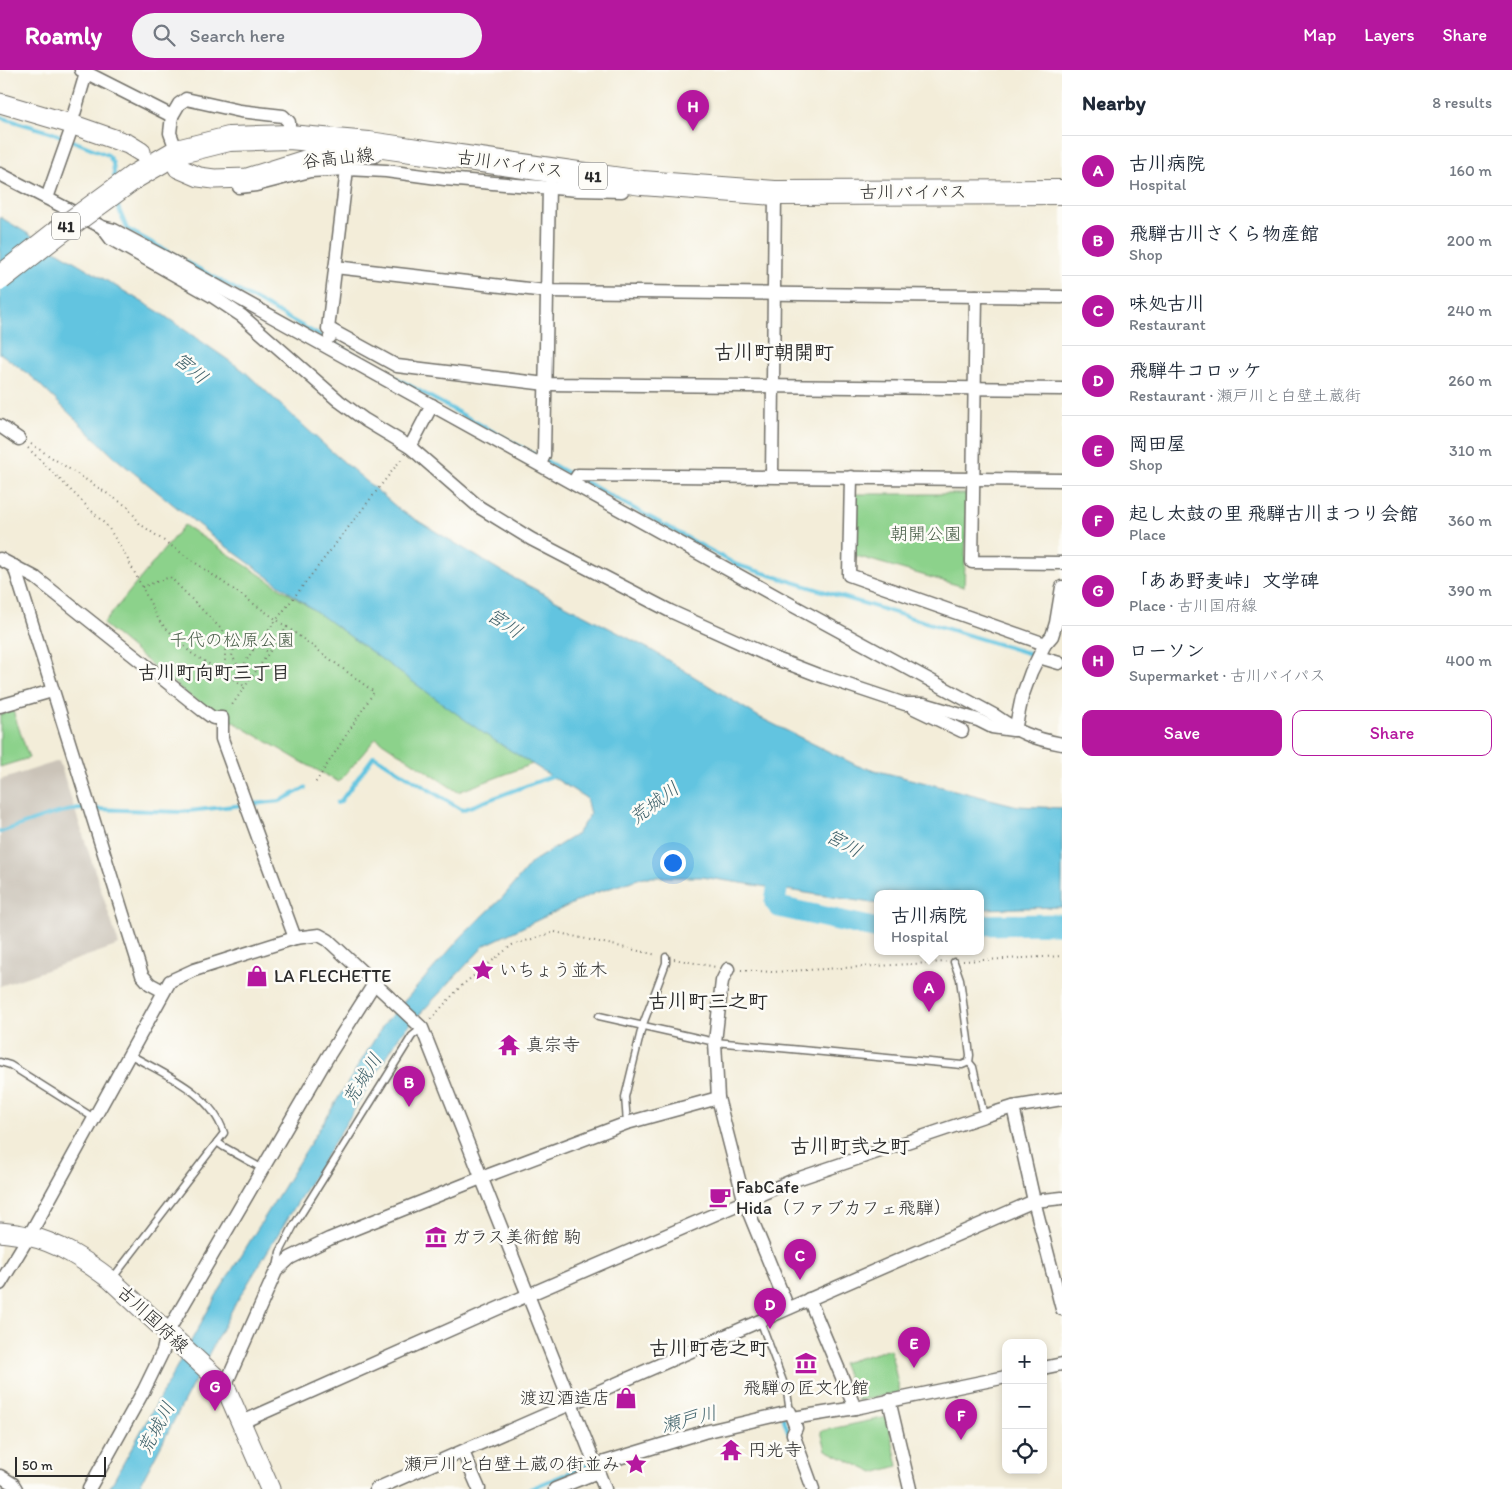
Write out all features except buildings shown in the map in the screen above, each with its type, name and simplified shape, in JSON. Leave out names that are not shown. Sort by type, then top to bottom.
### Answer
[{"type":"highway","name":"古川バイパス","points":[[0,278],[87,210],[134,177],[229,139],[289,137],[369,144],[642,183],[775,193],[1062,192]]},
{"type":"main road","points":[[0,103],[69,134],[128,144],[141,152]]},
{"type":"main road","name":"谷高山線","points":[[177,160],[199,177],[214,179],[247,178],[314,158],[339,155],[365,153],[472,159]]},
{"type":"main road","name":"古川国府線","points":[[0,1232],[29,1236],[82,1258],[111,1280],[223,1384],[270,1489]]},
{"type":"street","points":[[47,198],[69,134],[85,71],[172,116]]},
{"type":"street","points":[[177,160],[170,133],[172,116],[179,104],[186,99],[249,112],[283,116],[288,122],[289,137]]},
{"type":"street","points":[[234,178],[236,187],[243,187],[310,171],[347,169],[386,171],[446,179],[549,186],[578,190],[622,191]]},
{"type":"street","points":[[329,339],[328,329],[347,169]]},
{"type":"street","points":[[0,174],[102,227],[114,230],[329,339],[397,366],[546,384],[1062,389]]},
{"type":"street","points":[[542,460],[546,384],[549,186]]},
{"type":"street","points":[[772,476],[772,293],[775,193]]},
{"type":"street","points":[[102,227],[112,238],[212,296],[242,316],[339,401],[488,514],[670,611],[783,661],[905,704],[962,731]]},
{"type":"street","points":[[335,267],[546,291],[1062,297]]},
{"type":"street","points":[[976,296],[972,562],[1062,563]]},
{"type":"street","points":[[329,339],[432,405],[542,460],[790,604],[994,715],[1016,730],[1035,738],[1062,744]]},
{"type":"street","points":[[406,452],[432,405]]},
{"type":"street","points":[[0,426],[19,439]]},
{"type":"street","points":[[575,479],[772,476],[1062,480]]},
{"type":"street","points":[[851,477],[849,575],[1045,644]]},
{"type":"street","points":[[0,559],[36,578],[202,710],[213,718],[222,718],[222,739],[295,938]]},
{"type":"street","points":[[14,566],[142,975],[150,984],[163,991]]},
{"type":"street","points":[[1016,730],[1022,697],[1031,672],[1045,644],[1052,636],[1062,587]]},
{"type":"street","points":[[1039,657],[1059,663]]},
{"type":"street","points":[[0,706],[52,691]]},
{"type":"street","points":[[905,704],[924,704],[978,720],[992,727],[1016,730]]},
{"type":"street","points":[[0,1284],[29,1236],[170,981],[295,938],[319,935],[328,940],[422,1028],[605,1489]]},
{"type":"street","points":[[728,969],[722,981],[715,1042],[718,1098],[745,1203],[788,1308]]},
{"type":"street","points":[[89,1489],[144,1390],[170,1335],[263,1169],[328,1058],[376,986]]},
{"type":"street","points":[[223,1384],[276,1271],[290,1258],[330,1239],[481,1178],[626,1123],[718,1098]]},
{"type":"street","points":[[240,1423],[528,1295],[745,1203],[794,1180],[984,1116],[1013,1108],[1062,1099]]},
{"type":"street","points":[[1013,1108],[1034,1202],[1062,1309]]},
{"type":"street","points":[[376,1489],[1034,1202],[1062,1198]]},
{"type":"street","points":[[809,1299],[855,1408]]},
{"type":"street","points":[[1047,1367],[1062,1364]]},
{"type":"street","points":[[555,1489],[602,1463],[704,1432],[787,1414],[855,1408],[1002,1378]]},
{"type":"street","points":[[889,1400],[910,1489]]},
{"type":"street","points":[[787,1414],[796,1428],[793,1434],[813,1489]]},
{"type":"street","points":[[462,1452],[479,1489]]},
{"type":"street","points":[[0,1476],[13,1484],[16,1489]]},
{"type":"lane","points":[[626,1123],[625,1097],[642,1026],[666,963],[666,957]]},
{"type":"lane","points":[[954,962],[960,979],[970,1055],[969,1062],[973,1067],[984,1116]]},
{"type":"lane","points":[[599,1016],[715,1042],[962,1065],[969,1062]]},
{"type":"lane","points":[[276,1271],[280,1252],[293,1227],[412,1036],[422,1028]]},
{"type":"lane","points":[[111,1280],[224,1133],[221,1123],[201,1098],[185,1086],[128,1054]]},
{"type":"lane","points":[[0,1062],[10,1065],[94,1118]]},
{"type":"lane","points":[[217,1142],[263,1169]]},
{"type":"lane","points":[[760,1320],[787,1392],[787,1414]]},
{"type":"path","points":[[19,439],[108,527],[126,556],[160,622],[191,652],[246,687]]},
{"type":"path","points":[[19,439],[33,444],[128,507],[140,524],[287,627],[374,692],[314,785]]},
{"type":"path","points":[[269,653],[247,636],[236,645],[232,656],[237,664],[243,666],[253,650],[406,452]]},
{"type":"path","points":[[142,587],[170,577],[225,633],[225,674]]},
{"type":"path","points":[[222,718],[246,687],[287,627]]},
{"type":"path","points":[[422,1028],[461,986],[512,945],[555,932],[728,969],[772,972],[1062,956]]},
{"type":"shaded area","points":[[59,761],[119,945],[0,986],[0,780]]},
{"type":"green space","name":"朝開公園","points":[[854,494],[968,494],[964,587],[853,555]]},
{"type":"green space","name":"千代の松原公園","points":[[184,525],[543,760],[458,792],[376,738],[339,782],[189,696],[103,624]]},
{"type":"green space","points":[[13,711],[29,758],[0,767],[0,715]]},
{"type":"green space","points":[[890,1349],[900,1392],[858,1401],[842,1363]]},
{"type":"green space","points":[[887,1417],[898,1466],[874,1473],[826,1450],[821,1431]]},
{"type":"water","points":[[0,217],[159,312],[244,371],[331,451],[400,510],[506,574],[653,651],[759,717],[858,766],[1018,806],[1062,808],[1062,907],[984,909],[984,890],[874,890],[874,903],[702,877],[644,877],[595,893],[485,945],[400,1035],[234,1306],[138,1489],[109,1489],[216,1296],[384,1024],[463,935],[503,897],[532,862],[577,834],[590,814],[586,798],[486,735],[216,539],[113,456],[32,377],[0,353]]},
{"type":"waterway","points":[[0,117],[53,133],[108,155],[113,163],[115,181]]},
{"type":"waterway","points":[[117,201],[127,229],[573,476]]},
{"type":"waterway","points":[[580,479],[737,565],[1034,655]]},
{"type":"waterway","points":[[337,803],[340,802],[374,756],[462,810],[555,775]]},
{"type":"waterway","points":[[94,809],[180,812],[280,801],[305,788]]},
{"type":"waterway","points":[[0,832],[54,814],[87,809]]},
{"type":"waterway","points":[[782,859],[775,902],[779,907],[874,928]]},
{"type":"waterway","points":[[984,925],[1062,924]]},
{"type":"waterway","name":"瀬戸川","points":[[783,1417],[789,1434]]},
{"type":"waterway","name":"瀬戸川","points":[[530,1489],[592,1463]]},
{"type":"place","name":"ローソン","points":[[693,131]]},
{"type":"place","name":"いちょう並木","points":[[483,970]]},
{"type":"place","name":"LA FLECHETTE","points":[[257,976]]},
{"type":"place","name":"古川病院","points":[[929,1012]]},
{"type":"place","name":"真宗寺","points":[[509,1045]]},
{"type":"place","name":"飛騨古川さくら物産館","points":[[409,1107]]},
{"type":"place","name":"FabCafe Hida（ファブカフェ飛騨）","points":[[720,1197]]},
{"type":"place","name":"ガラス美術館 駒","points":[[436,1237]]},
{"type":"place","name":"味処古川","points":[[800,1280]]},
{"type":"place","name":"飛騨牛コロッケ","points":[[770,1329]]},
{"type":"place","name":"飛騨の匠文化館","points":[[806,1363]]},
{"type":"place","name":"岡田屋","points":[[914,1368]]},
{"type":"place","name":"渡辺酒造店","points":[[626,1398]]},
{"type":"place","name":"「ああ野麦峠」文学碑","points":[[215,1411]]},
{"type":"place","name":"起し太鼓の里 飛騨古川まつり会館","points":[[961,1440]]},
{"type":"place","name":"円光寺","points":[[731,1450]]},
{"type":"place","name":"瀬戸川と白壁土蔵の街並み","points":[[636,1464]]},
{"type":"district","name":"古川町朝開町","points":[[774,352]]},
{"type":"district","name":"古川町向町三丁目","points":[[214,672]]},
{"type":"district","name":"古川町三之町","points":[[708,1001]]},
{"type":"district","name":"古川町弐之町","points":[[850,1146]]},
{"type":"district","name":"古川町壱之町","points":[[709,1348]]},
{"type":"water label","name":"宮川","points":[[191,368]]},
{"type":"water label","name":"宮川","points":[[505,623]]},
{"type":"water label","name":"荒城川","points":[[654,803]]},
{"type":"water label","name":"宮川","points":[[844,843]]},
{"type":"water label","name":"荒城川","points":[[362,1079]]},
{"type":"water label","name":"荒城川","points":[[156,1428]]}]
